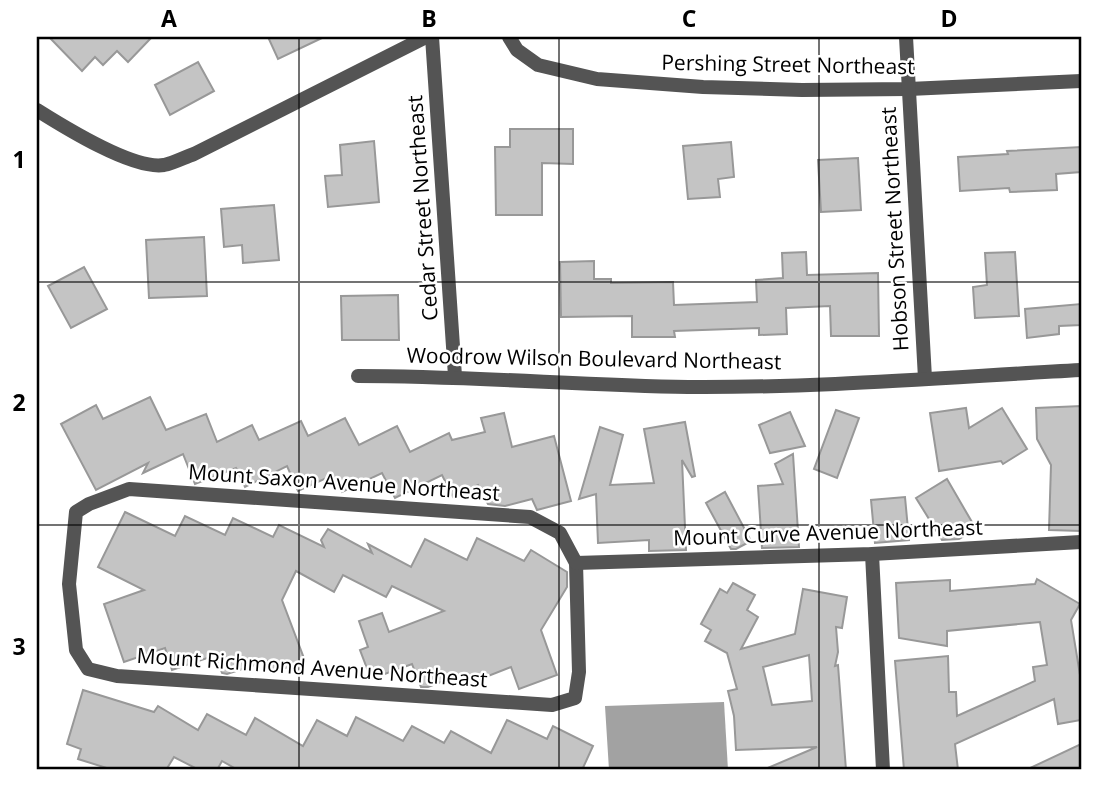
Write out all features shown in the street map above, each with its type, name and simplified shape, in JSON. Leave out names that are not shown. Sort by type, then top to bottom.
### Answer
[{"type":"street","points":[[37,110],[65,128],[138,163],[164,165],[194,154],[426,37]]},
{"type":"street","name":"Cedar Street Northeast","points":[[432,37],[455,376]]},
{"type":"street","name":"Pershing Street Northeast","points":[[509,37],[517,50],[538,65],[597,79],[704,87],[802,90],[909,89],[1081,81]]},
{"type":"street","name":"Hobson Street Northeast","points":[[906,37],[925,378]]},
{"type":"street","name":"Woodrow Wilson Boulevard Northeast","points":[[358,376],[455,376],[574,384],[690,387],[810,384],[1081,370]]},
{"type":"street","name":"Mount Saxon Avenue Northeast","points":[[89,504],[129,489],[530,517],[560,533],[576,563]]},
{"type":"street","name":"Mount Richmond Avenue Northeast","points":[[89,504],[76,512],[72,541],[69,584],[76,650],[88,669],[117,676],[552,705],[575,698],[579,672],[576,563]]},
{"type":"street","name":"Mount Curve Avenue Northeast","points":[[576,563],[872,554],[1081,542]]},
{"type":"street","points":[[872,554],[883,770]]},
{"type":"shaded area","points":[[724,702],[728,770],[609,770],[605,706]]},
{"type":"building","points":[[49,37],[152,37],[128,62],[117,51],[103,65],[95,57],[82,71]]},
{"type":"building","points":[[268,37],[324,37],[278,59]]},
{"type":"building","points":[[198,62],[214,91],[170,115],[155,85]]},
{"type":"building","points":[[510,129],[573,129],[573,164],[542,163],[542,215],[496,215],[495,147],[510,147]]},
{"type":"building","points":[[374,141],[379,202],[328,207],[325,176],[342,175],[340,145]]},
{"type":"building","points":[[731,142],[734,177],[718,179],[720,197],[688,199],[683,146]]},
{"type":"building","points":[[1081,147],[1081,172],[1056,174],[1057,190],[1010,192],[1009,188],[960,191],[958,157]]},
{"type":"building","points":[[858,158],[861,210],[821,212],[818,160]]},
{"type":"building","points":[[274,205],[279,260],[243,263],[242,245],[224,247],[221,209]]},
{"type":"building","points":[[204,237],[207,296],[149,298],[146,240]]},
{"type":"building","points":[[806,252],[807,275],[878,273],[879,336],[831,336],[830,306],[786,308],[787,334],[759,335],[759,328],[674,331],[675,337],[632,337],[632,316],[561,317],[560,262],[594,261],[594,279],[611,279],[611,283],[673,282],[674,305],[757,302],[756,280],[783,278],[782,253]]},
{"type":"building","points":[[1015,252],[1019,316],[975,318],[973,287],[987,285],[985,253]]},
{"type":"building","points":[[84,267],[107,309],[71,328],[48,286]]},
{"type":"building","points":[[398,295],[399,340],[342,340],[341,296]]},
{"type":"building","points":[[1081,304],[1081,325],[1059,326],[1059,334],[1027,338],[1025,309]]},
{"type":"building","points":[[150,397],[166,430],[206,414],[217,442],[252,425],[259,440],[301,421],[308,436],[345,418],[359,445],[397,426],[410,452],[449,433],[452,440],[485,432],[481,418],[504,413],[512,447],[554,436],[571,501],[537,510],[532,499],[505,506],[488,504],[478,485],[453,497],[442,475],[395,498],[382,473],[342,492],[333,475],[298,491],[287,466],[245,487],[236,468],[195,484],[183,454],[143,473],[148,463],[96,490],[61,424],[96,405],[103,419]]},
{"type":"building","points":[[1081,406],[1081,531],[1049,530],[1051,465],[1037,439],[1036,408]]},
{"type":"building","points":[[966,408],[969,428],[1002,408],[1027,449],[1003,464],[1001,461],[939,471],[930,413]]},
{"type":"building","points":[[836,410],[859,418],[837,478],[814,469]]},
{"type":"building","points":[[790,412],[805,446],[770,453],[759,425]]},
{"type":"building","points":[[685,422],[695,476],[692,477],[682,460],[686,550],[649,551],[649,540],[598,543],[596,494],[579,499],[600,427],[623,435],[610,485],[654,483],[644,429]]},
{"type":"building","points":[[793,454],[799,547],[762,548],[758,486],[783,484],[775,464]]},
{"type":"building","points":[[947,479],[976,529],[959,539],[942,540],[916,498]]},
{"type":"building","points":[[725,492],[751,541],[736,549],[731,549],[706,503]]},
{"type":"building","points":[[905,497],[909,540],[875,543],[871,500]]},
{"type":"building","points":[[125,512],[175,536],[185,516],[225,535],[233,518],[273,537],[279,525],[324,547],[321,540],[328,529],[372,553],[368,544],[411,567],[425,539],[467,560],[477,538],[524,561],[531,550],[567,572],[567,587],[541,630],[557,675],[519,689],[511,667],[468,684],[464,673],[428,687],[421,687],[412,664],[371,679],[360,650],[368,647],[359,621],[382,613],[389,632],[444,611],[392,586],[386,597],[343,575],[334,592],[296,571],[282,600],[305,661],[272,673],[267,661],[227,674],[222,673],[216,655],[172,670],[165,648],[124,662],[104,604],[144,590],[98,567]]},
{"type":"building","points":[[1037,579],[1080,604],[1071,620],[1081,681],[1081,720],[1058,724],[1054,699],[955,744],[958,770],[904,770],[895,661],[948,656],[949,692],[956,692],[957,716],[1035,681],[1033,667],[1047,665],[1040,622],[947,631],[947,646],[899,638],[896,583],[950,580],[950,591],[1035,584]]},
{"type":"building","points":[[733,583],[755,595],[747,610],[758,617],[741,649],[795,634],[803,589],[847,597],[842,628],[836,627],[838,652],[835,666],[838,665],[846,770],[763,770],[817,747],[736,750],[734,716],[728,691],[737,689],[727,653],[705,641],[711,630],[701,624],[720,589],[727,593]],"holes":[[[809,655],[812,701],[772,705],[763,667]]]},
{"type":"building","points":[[83,690],[154,712],[158,706],[198,730],[207,714],[246,735],[255,718],[303,746],[317,720],[347,736],[356,717],[403,741],[412,726],[444,743],[451,731],[491,753],[507,720],[547,739],[553,726],[593,746],[582,770],[238,770],[222,761],[217,770],[199,770],[174,757],[166,770],[113,770],[78,759],[81,749],[67,744]]},
{"type":"building","points":[[1081,744],[1081,770],[1026,770]]}]
